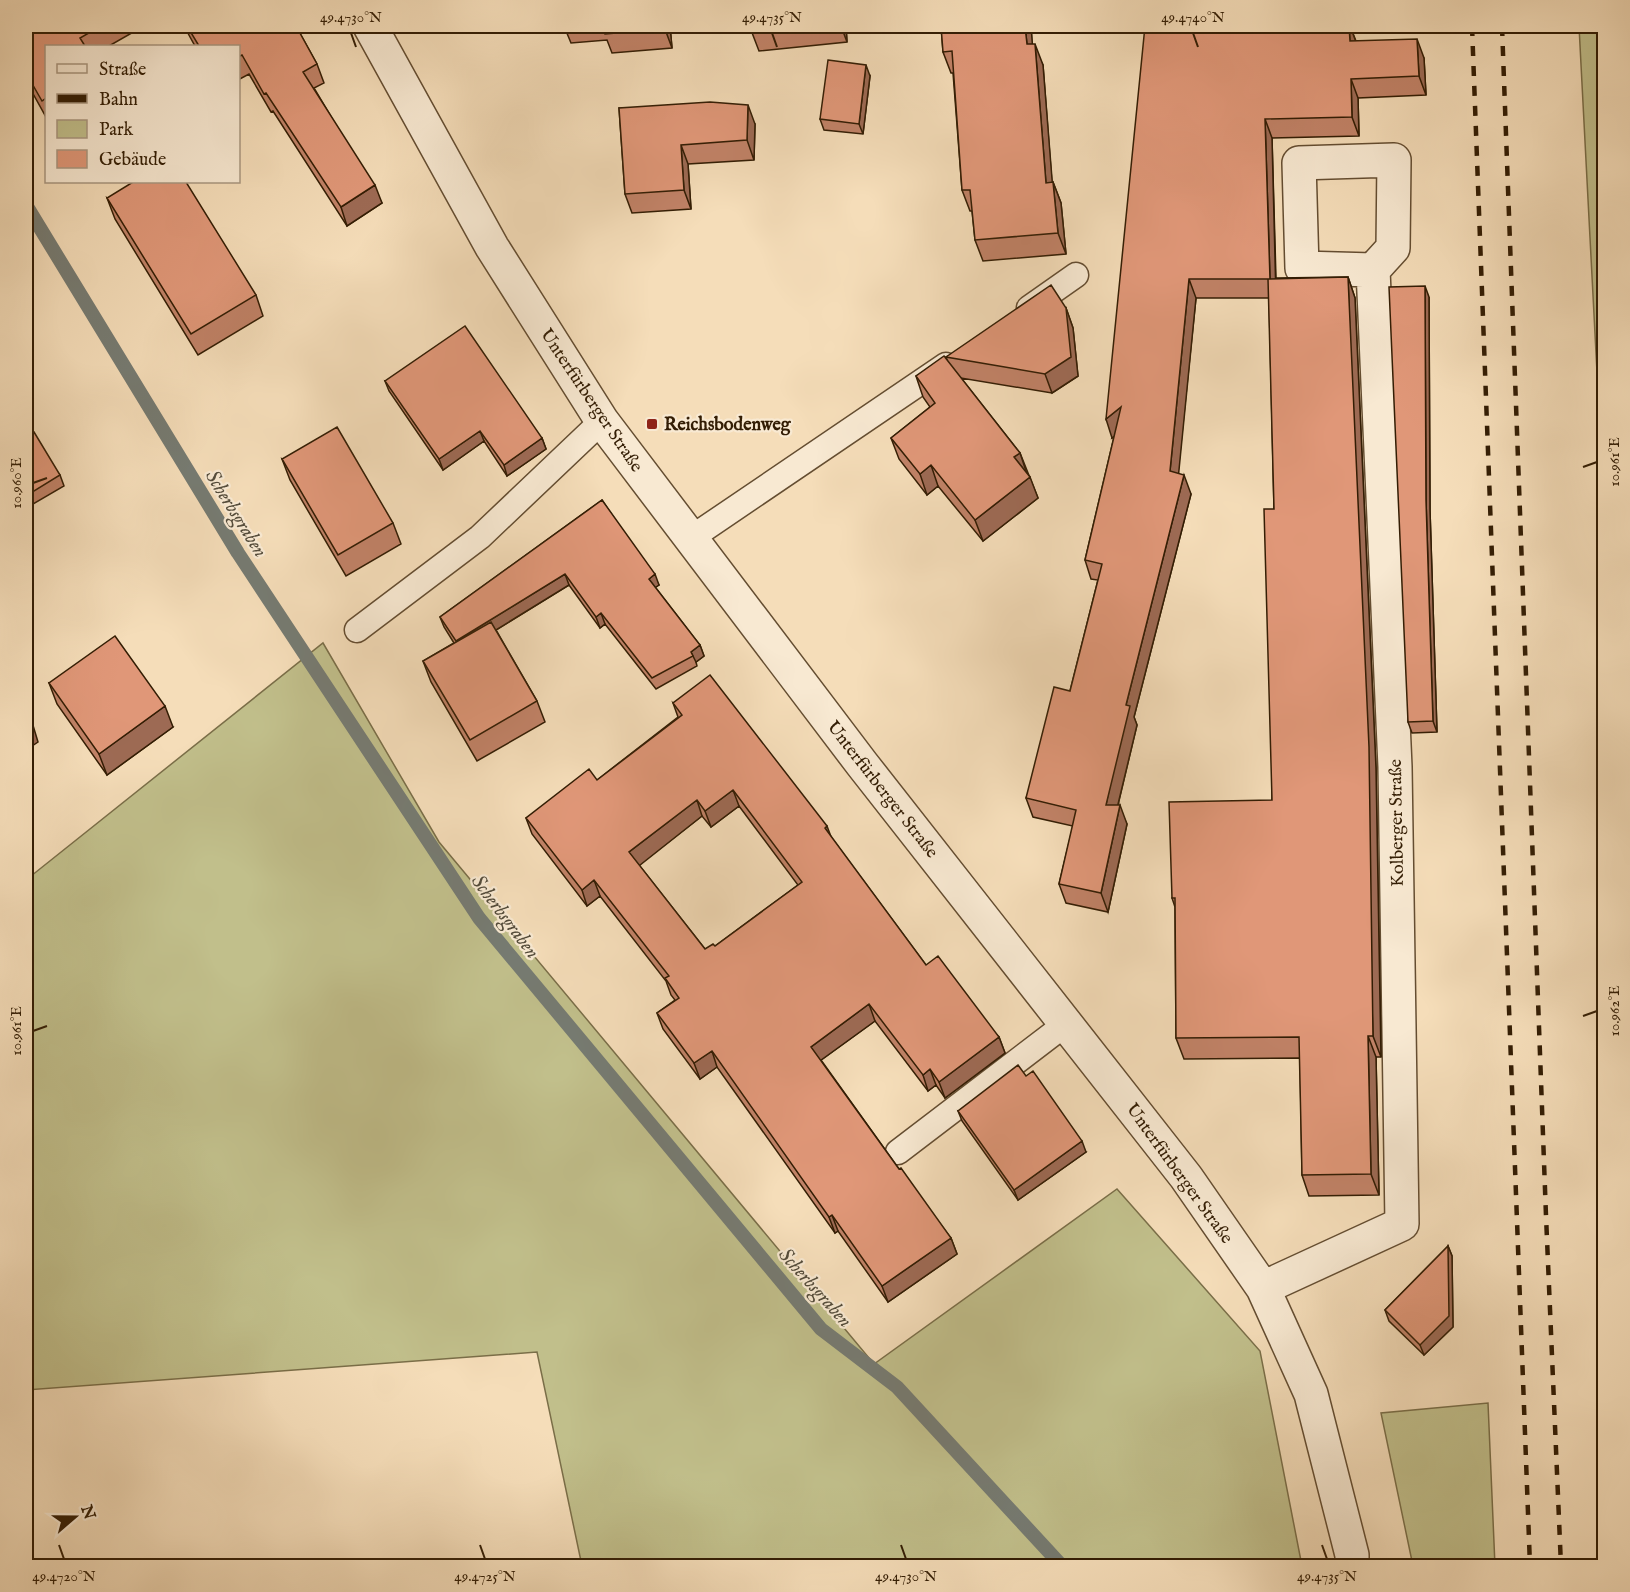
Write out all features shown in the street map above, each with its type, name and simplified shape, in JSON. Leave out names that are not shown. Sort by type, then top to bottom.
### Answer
[{"type":"street","name":"Unterfürberger Straße","points":[[370,26],[492,247],[602,421],[862,764],[1186,1177],[1263,1288],[1311,1394],[1352,1555],[1352,1566]]},
{"type":"street","name":"Kolberger Straße","points":[[1263,1288],[1402,1224],[1395,767],[1373,270]]},
{"type":"lane","points":[[1013,319],[1076,275]]},
{"type":"lane","points":[[691,538],[967,351]]},
{"type":"lane","points":[[357,630],[480,537],[602,421]]},
{"type":"lane","points":[[898,1152],[1067,1023]]},
{"type":"green space","points":[[1579,26],[1604,26],[1604,507]]},
{"type":"green space","points":[[323,643],[439,842],[874,1364],[1117,1189],[1260,1351],[1302,1566],[582,1566],[537,1352],[26,1390],[26,880]]},
{"type":"green space","points":[[1488,1403],[1495,1566],[1413,1566],[1381,1413]]},
{"type":"building","points":[[26,26],[101,26],[80,38],[84,45],[45,45],[45,99],[42,101],[26,73]]},
{"type":"building","points":[[187,26],[296,26],[317,64],[303,72],[375,185],[341,207],[266,93],[264,94],[242,55],[240,56],[240,45],[198,45]]},
{"type":"building","points":[[604,26],[665,26],[665,29],[605,34]]},
{"type":"building","points":[[751,26],[798,26],[751,30]]},
{"type":"building","points":[[941,26],[1025,26],[1027,44],[1035,44],[1046,183],[1053,182],[1058,233],[975,240],[970,190],[962,190],[952,51],[943,52]]},
{"type":"building","points":[[1145,26],[1349,26],[1350,41],[1417,39],[1419,76],[1351,79],[1352,117],[1265,119],[1270,279],[1189,279],[1170,471],[1184,475],[1126,705],[1130,706],[1106,805],[1120,805],[1101,893],[1059,884],[1076,810],[1026,798],[1054,687],[1070,691],[1102,564],[1085,560],[1121,407],[1106,419]]},
{"type":"building","points":[[828,60],[866,65],[859,124],[820,119]]},
{"type":"building","points":[[710,102],[748,105],[747,140],[681,145],[684,190],[625,194],[619,108]]},
{"type":"building","points":[[131,183],[187,183],[256,295],[191,334],[107,198]]},
{"type":"building","points":[[1348,277],[1369,747],[1373,1036],[1368,1036],[1371,1174],[1302,1175],[1299,1037],[1176,1038],[1175,898],[1172,898],[1169,802],[1272,800],[1264,509],[1274,509],[1268,279]]},
{"type":"building","points":[[1051,285],[1066,308],[1071,357],[1045,374],[946,357]]},
{"type":"building","points":[[1425,286],[1426,500],[1433,721],[1408,722],[1389,287]]},
{"type":"building","points":[[465,326],[542,438],[504,465],[480,431],[439,459],[385,381]]},
{"type":"building","points":[[944,356],[1020,453],[1014,457],[1030,477],[975,520],[931,465],[920,474],[891,438],[935,403],[916,376]]},
{"type":"building","points":[[337,427],[393,523],[338,555],[282,459]]},
{"type":"building","points":[[34,432],[60,475],[26,496],[26,437]]},
{"type":"building","points":[[602,500],[655,574],[649,579],[700,645],[691,652],[693,656],[652,678],[601,613],[596,617],[565,574],[456,641],[440,617]]},
{"type":"building","points":[[491,622],[537,701],[470,740],[423,661]]},
{"type":"building","points":[[115,636],[165,706],[99,754],[49,683]]},
{"type":"building","points":[[710,675],[827,826],[825,828],[926,965],[938,956],[999,1037],[939,1082],[930,1069],[923,1075],[869,1004],[811,1047],[951,1238],[882,1286],[832,1215],[829,1217],[712,1051],[694,1063],[657,1013],[679,998],[665,978],[669,976],[594,880],[582,890],[526,818],[589,769],[597,780],[682,715],[673,703]],"holes":[[[733,790],[802,882],[715,946],[713,944],[705,949],[629,852],[697,800],[705,811]]]},
{"type":"building","points":[[26,705],[31,724],[26,727]]},
{"type":"building","points":[[1018,1065],[1026,1076],[1033,1071],[1082,1141],[1014,1190],[958,1111]]},
{"type":"building","points":[[1448,1246],[1449,1316],[1420,1345],[1385,1310]]},
{"type":"waterway","name":"Scherbsgraben","points":[[26,205],[238,553],[479,918],[821,1329],[897,1387],[1062,1566]]},
{"type":"railway","points":[[1472,26],[1530,1566]]},
{"type":"railway","points":[[1502,26],[1561,1566]]},
{"type":"place","name":"Reichsbodenweg","points":[[652,424]]}]
